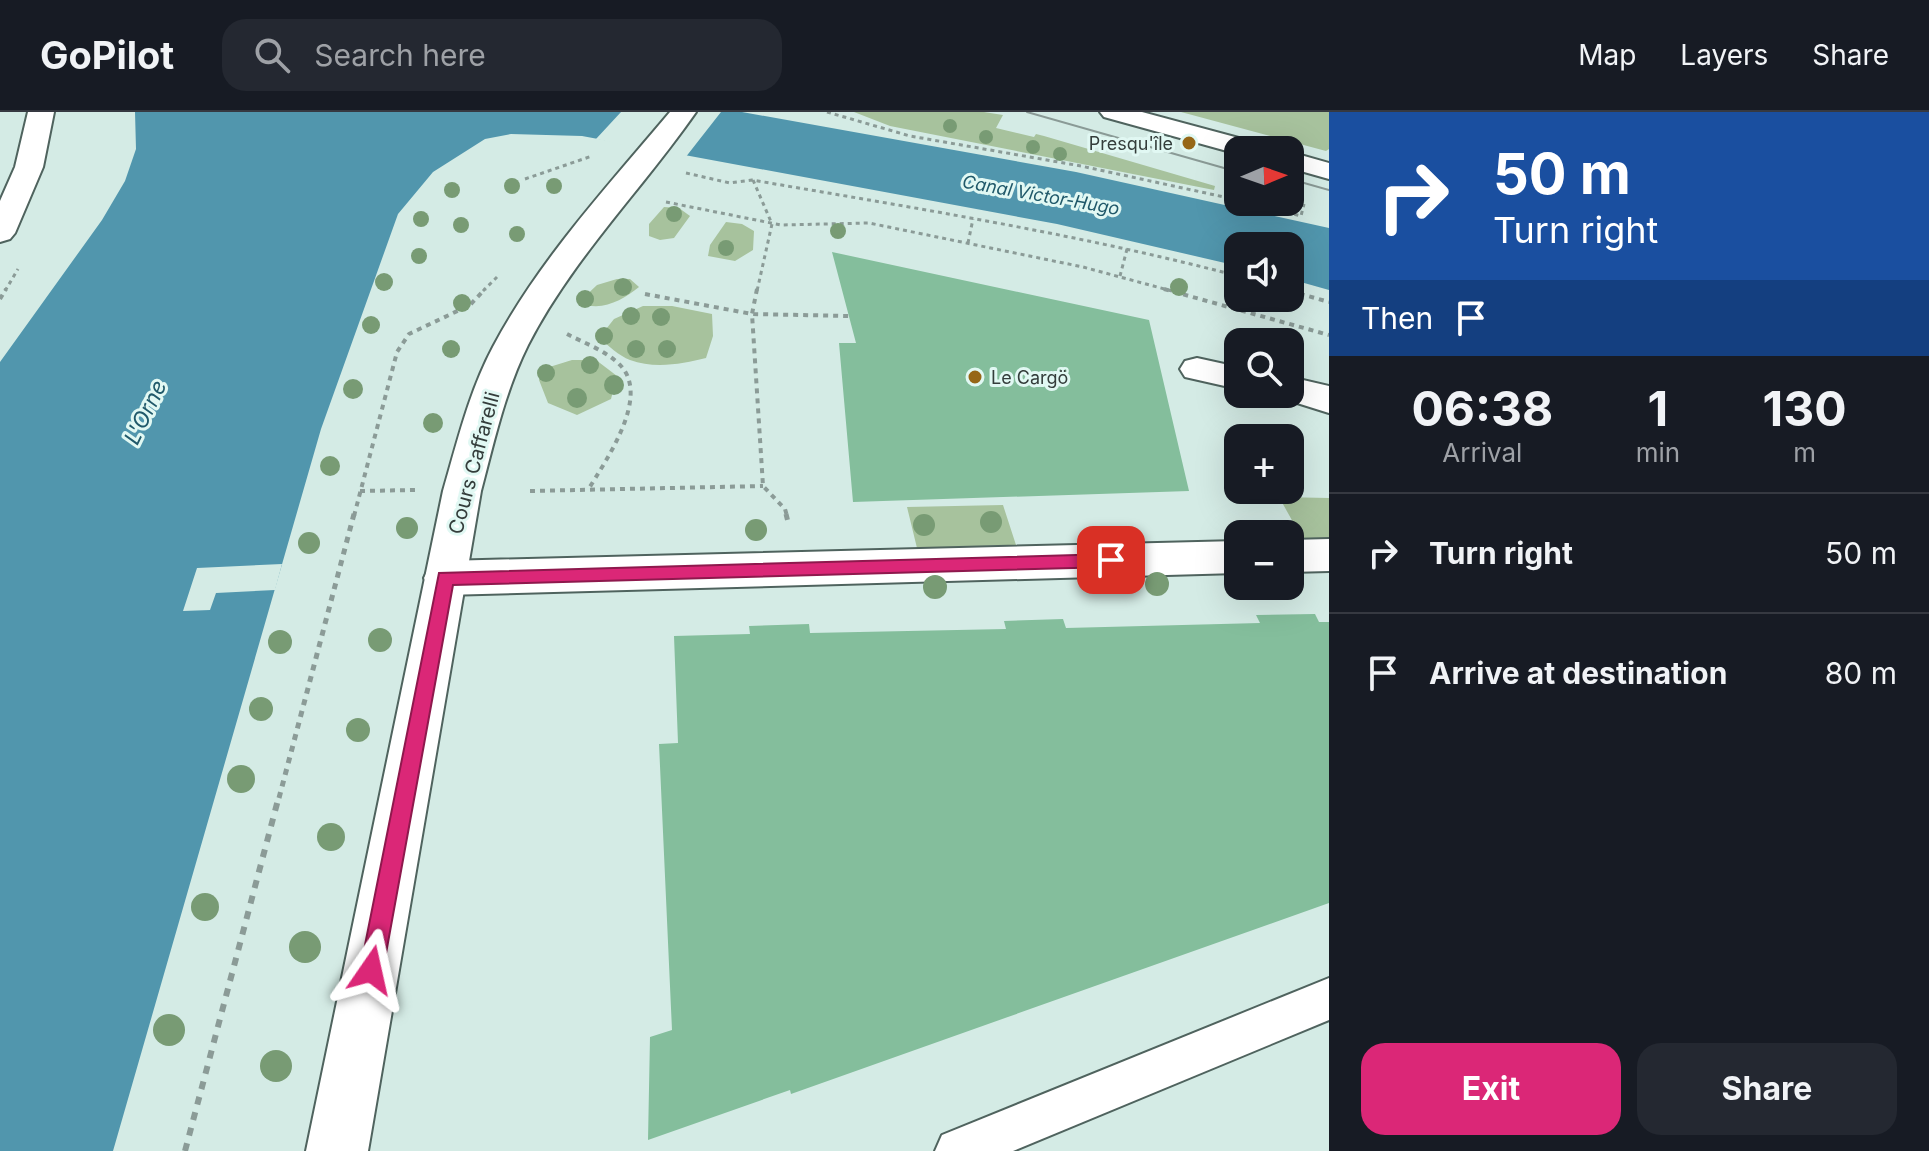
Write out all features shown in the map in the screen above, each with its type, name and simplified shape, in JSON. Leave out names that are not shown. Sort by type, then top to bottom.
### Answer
[{"type":"street","points":[[0,233],[29,167],[41,112]]},
{"type":"street","name":"Cours Caffarelli","points":[[337,1151],[462,491],[486,404],[510,348],[548,284],[683,112]]},
{"type":"street","points":[[1113,112],[1224,142]]},
{"type":"street","points":[[1304,164],[1329,171]]},
{"type":"street","points":[[1197,369],[1224,375]]},
{"type":"street","points":[[1304,392],[1323,396],[1329,401]]},
{"type":"street","points":[[1304,556],[1329,555]]},
{"type":"street","points":[[445,578],[1224,557]]},
{"type":"lane","points":[[958,1151],[1329,999]]},
{"type":"path","points":[[827,112],[910,136],[1081,166],[1224,197]]},
{"type":"path","points":[[525,179],[594,155]]},
{"type":"path","points":[[682,173],[730,183],[752,180],[973,219],[1127,249],[1224,273]]},
{"type":"path","points":[[530,491],[763,486],[752,314],[772,224],[752,180]]},
{"type":"path","points":[[659,200],[772,224],[869,223],[1120,276],[1329,335]]},
{"type":"path","points":[[968,243],[973,219]]},
{"type":"path","points":[[1120,276],[1127,249]]},
{"type":"path","points":[[185,1151],[397,352],[409,334],[470,305],[502,271]]},
{"type":"path","points":[[645,294],[752,314],[849,316]]},
{"type":"path","points":[[1304,295],[1329,302]]},
{"type":"path","points":[[566,334],[624,368],[630,383],[624,430],[588,490]]},
{"type":"path","points":[[360,491],[419,490]]},
{"type":"green space","points":[[854,112],[984,112],[1003,115],[996,128],[1034,137],[1036,134],[1044,136],[1215,186],[1214,190],[890,126]]},
{"type":"green space","points":[[1181,112],[1329,112],[1329,149],[1326,151],[1304,145],[1304,136],[1270,136]]},
{"type":"green space","points":[[664,207],[679,208],[690,216],[674,238],[660,240],[649,236],[649,224]]},
{"type":"green space","points":[[726,222],[742,224],[754,231],[753,250],[735,261],[708,256],[710,245]]},
{"type":"green space","points":[[630,279],[639,287],[603,306],[579,302],[597,285]]},
{"type":"green space","points":[[643,306],[672,306],[712,314],[713,336],[706,358],[668,365],[639,363],[622,356],[599,338],[614,319]]},
{"type":"green space","points":[[572,360],[596,360],[617,376],[611,399],[577,415],[548,403],[539,380],[543,369]]},
{"type":"green space","points":[[1304,498],[1329,498],[1329,540],[1304,540],[1304,520],[1292,520],[1283,504],[1304,504]]},
{"type":"green space","points":[[1003,505],[1016,545],[917,548],[907,507]]},
{"type":"water","points":[[135,112],[742,112],[1076,172],[1224,205],[1224,216],[1275,216],[1329,228],[1329,290],[1304,283],[1304,232],[1224,232],[1224,263],[1057,224],[582,136],[511,134],[485,139],[433,172],[398,214],[321,429],[113,1151],[0,1151],[0,362],[102,220],[125,181],[136,149]]},
{"type":"pier","points":[[621,112],[721,112],[685,158],[596,139]]},
{"type":"pier","points":[[282,564],[275,590],[216,593],[210,610],[183,611],[197,568]]},
{"type":"building","name":"Le Cargö","points":[[832,252],[1149,320],[1189,491],[853,502],[839,343],[856,343]]},
{"type":"building","points":[[1315,614],[1319,622],[1329,622],[1329,903],[791,1094],[790,1090],[648,1140],[650,1037],[672,1030],[659,744],[678,743],[674,636],[750,634],[749,626],[809,624],[810,633],[1006,629],[1004,621],[1063,619],[1066,628],[1260,623],[1256,615]]},
{"type":"tram line","points":[[1027,112],[1224,168]]},
{"type":"tram line","points":[[1304,183],[1329,190]]},
{"type":"place","name":"Presqu'île","points":[[1189,143]]},
{"type":"place","name":"Le Cargö","points":[[975,377]]},
{"type":"route","points":[[371,970],[445,578],[1111,560]]},
{"type":"water label","name":"Canal Victor-Hugo","points":[[1041,195]]},
{"type":"water label","name":"L'Orne","points":[[145,412]]}]
